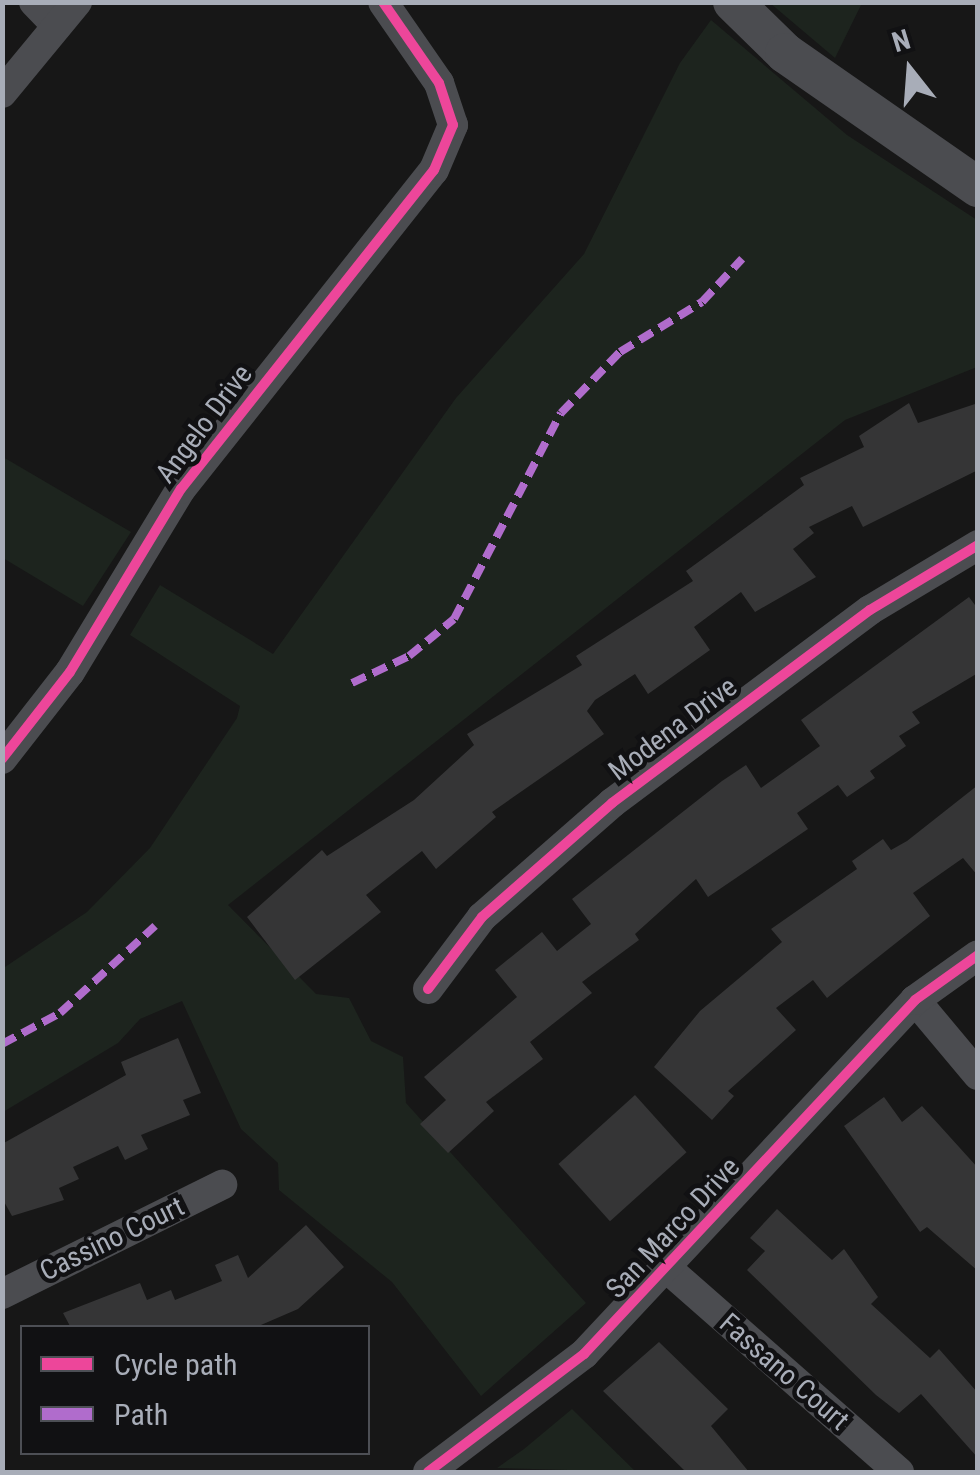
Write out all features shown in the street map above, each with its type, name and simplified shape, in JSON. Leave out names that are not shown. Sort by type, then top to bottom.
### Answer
[{"type":"street","points":[[34,2],[56,26]]},
{"type":"street","points":[[2,92],[77,2]]},
{"type":"street","name":"Angelo Drive","points":[[2,759],[70,672],[181,488],[434,170],[452,125],[439,82],[383,2]]},
{"type":"street","points":[[733,2],[786,53],[974,176]]},
{"type":"street","name":"Modena Drive","points":[[428,988],[482,917],[612,803],[870,610],[978,545]]},
{"type":"street","name":"San Marco Drive","points":[[428,1472],[584,1354],[670,1271],[915,1000],[978,955]]},
{"type":"street","points":[[915,1000],[978,1074]]},
{"type":"street","name":"Cassino Court","points":[[2,1294],[222,1185]]},
{"type":"street","name":"Fassano Court","points":[[670,1271],[899,1472]]},
{"type":"shaded area","points":[[770,3],[862,3],[835,58]]},
{"type":"shaded area","points":[[711,20],[847,135],[977,220],[977,367],[845,420],[228,905],[316,994],[349,998],[371,1041],[403,1057],[406,1103],[586,1303],[481,1396],[392,1282],[279,1190],[278,1163],[241,1129],[182,1001],[140,1019],[118,1043],[3,1112],[2,969],[87,912],[150,848],[237,718],[240,706],[130,635],[160,585],[273,654],[456,398],[584,254],[680,63]]},
{"type":"shaded area","points":[[3,457],[131,532],[83,606],[3,558]]},
{"type":"shaded area","points":[[572,1409],[636,1472],[497,1468],[524,1449]]},
{"type":"building","points":[[909,403],[918,423],[978,403],[978,470],[863,527],[852,506],[809,527],[814,533],[793,549],[816,577],[755,612],[741,592],[694,627],[710,650],[648,694],[635,674],[595,700],[587,711],[604,734],[492,812],[496,817],[436,869],[422,851],[366,895],[381,912],[295,980],[247,917],[322,850],[327,856],[414,800],[474,745],[467,734],[582,665],[576,656],[693,581],[686,571],[804,485],[800,478],[864,447],[859,436]]},
{"type":"building","points":[[969,597],[978,609],[978,673],[912,712],[920,723],[899,736],[906,746],[870,771],[875,778],[847,797],[838,785],[797,813],[808,829],[708,897],[696,879],[635,934],[639,940],[582,982],[592,993],[530,1042],[543,1059],[486,1102],[494,1111],[448,1153],[420,1124],[446,1100],[424,1077],[517,997],[495,970],[542,932],[557,951],[591,924],[572,899],[722,781],[746,765],[761,788],[820,746],[801,720]]},
{"type":"building","points":[[978,785],[978,876],[963,858],[913,893],[930,916],[827,998],[813,980],[776,1008],[796,1030],[728,1091],[734,1096],[712,1120],[654,1067],[700,1011],[782,942],[771,929],[857,869],[852,861],[883,839],[891,850],[907,841]]},
{"type":"building","points":[[178,1038],[201,1093],[183,1100],[190,1115],[141,1135],[148,1149],[125,1160],[118,1146],[73,1167],[79,1179],[59,1188],[64,1200],[12,1216],[2,1198],[2,1144],[126,1075],[121,1062]]},
{"type":"building","points":[[635,1095],[687,1152],[610,1221],[558,1164]]},
{"type":"building","points":[[884,1097],[902,1122],[922,1106],[978,1168],[978,1271],[927,1227],[920,1232],[844,1126]]},
{"type":"building","points":[[777,1209],[832,1260],[844,1249],[878,1297],[871,1304],[930,1358],[939,1349],[978,1393],[978,1458],[921,1394],[899,1413],[876,1395],[747,1270],[765,1251],[750,1238]]},
{"type":"building","points":[[306,1225],[344,1267],[298,1309],[261,1325],[69,1325],[63,1313],[140,1283],[147,1300],[171,1290],[175,1300],[222,1281],[215,1265],[238,1255],[248,1278]]},
{"type":"building","points":[[659,1342],[728,1409],[711,1426],[749,1472],[686,1472],[603,1391]]},
{"type":"marked path","points":[[352,683],[409,656],[454,619],[561,413],[620,352],[702,302],[742,259]]},
{"type":"marked path","points":[[2,1044],[60,1013],[155,926]]},
{"type":"cycle path","points":[[2,759],[70,672],[181,489],[434,170],[453,125],[439,83],[383,2]]},
{"type":"cycle path","points":[[428,989],[482,917],[612,803],[870,610],[978,545]]},
{"type":"cycle path","points":[[428,1472],[584,1354],[915,1000],[978,955]]}]
